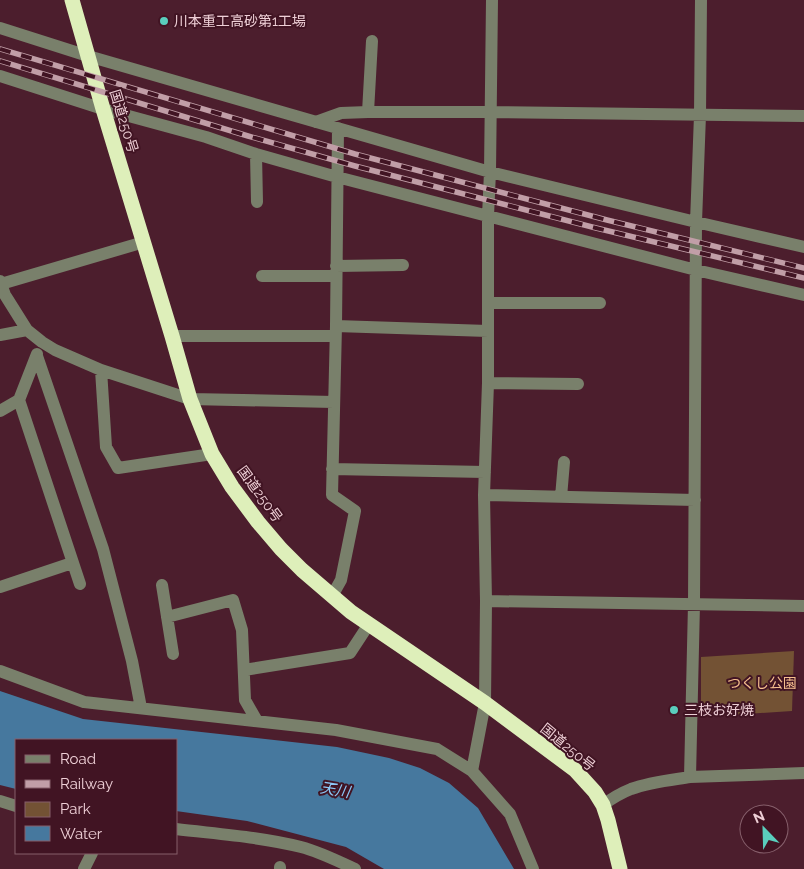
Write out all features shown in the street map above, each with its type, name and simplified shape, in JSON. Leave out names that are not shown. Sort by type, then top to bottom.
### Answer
[{"type":"highway","name":"国道250号","points":[[72,0],[190,399],[212,454],[232,487],[281,549],[332,596],[369,624],[485,703],[575,770],[595,792],[602,805],[608,820],[620,869]]},
{"type":"street","points":[[472,771],[485,703],[484,495],[488,383],[488,216],[492,0]]},
{"type":"street","points":[[690,778],[694,604],[696,222],[700,115],[701,0]]},
{"type":"street","points":[[0,28],[88,56],[490,172],[804,247]]},
{"type":"street","points":[[368,112],[372,41]]},
{"type":"street","points":[[0,76],[103,109],[337,177],[696,270],[804,295]]},
{"type":"street","points":[[316,122],[340,113],[368,112],[804,116]]},
{"type":"street","points":[[332,596],[341,580],[355,511],[332,495],[338,128]]},
{"type":"street","points":[[256,154],[257,202]]},
{"type":"street","points":[[144,242],[0,283],[5,295],[27,330],[55,350],[101,370],[190,399],[334,402]]},
{"type":"street","points":[[262,276],[403,265]]},
{"type":"street","points":[[488,303],[600,303]]},
{"type":"street","points":[[0,335],[27,330]]},
{"type":"street","points":[[172,336],[335,331],[488,330]]},
{"type":"street","points":[[0,411],[19,400],[42,342]]},
{"type":"street","points":[[36,356],[103,549],[132,661],[141,708]]},
{"type":"street","points":[[101,370],[106,447],[118,468],[212,454]]},
{"type":"street","points":[[488,383],[578,384]]},
{"type":"street","points":[[19,400],[80,584]]},
{"type":"street","points":[[561,497],[564,462]]},
{"type":"street","points":[[332,469],[485,472]]},
{"type":"street","points":[[484,495],[695,500]]},
{"type":"street","points":[[0,587],[72,563]]},
{"type":"street","points":[[162,585],[174,654]]},
{"type":"street","points":[[167,617],[233,600],[242,630],[245,700],[257,721]]},
{"type":"street","points":[[486,601],[804,606]]},
{"type":"street","points":[[244,670],[350,653],[369,624]]},
{"type":"street","points":[[0,671],[84,702],[336,730],[437,749],[472,771],[510,814],[533,869]]},
{"type":"street","points":[[602,805],[630,789],[655,783],[690,778],[804,773]]},
{"type":"street","points":[[0,801],[15,806]]},
{"type":"street","points":[[178,829],[303,847],[355,869]]},
{"type":"street","points":[[84,869],[92,854]]},
{"type":"green space","name":"つくし公園","points":[[794,651],[792,711],[701,717],[701,657]]},
{"type":"water","name":"天川","points":[[0,691],[83,719],[337,747],[389,758],[420,768],[449,783],[478,808],[514,869],[384,869],[346,847],[247,821],[178,811],[178,739],[15,739],[15,789],[0,785]]},
{"type":"railway","points":[[0,49],[355,154],[607,220],[804,268]]},
{"type":"railway","points":[[0,61],[248,136],[355,166],[596,228],[804,278]]},
{"type":"place","name":"川本重工高砂第1工場","points":[[164,21]]},
{"type":"place","name":"三枝お好焼","points":[[674,710]]}]
